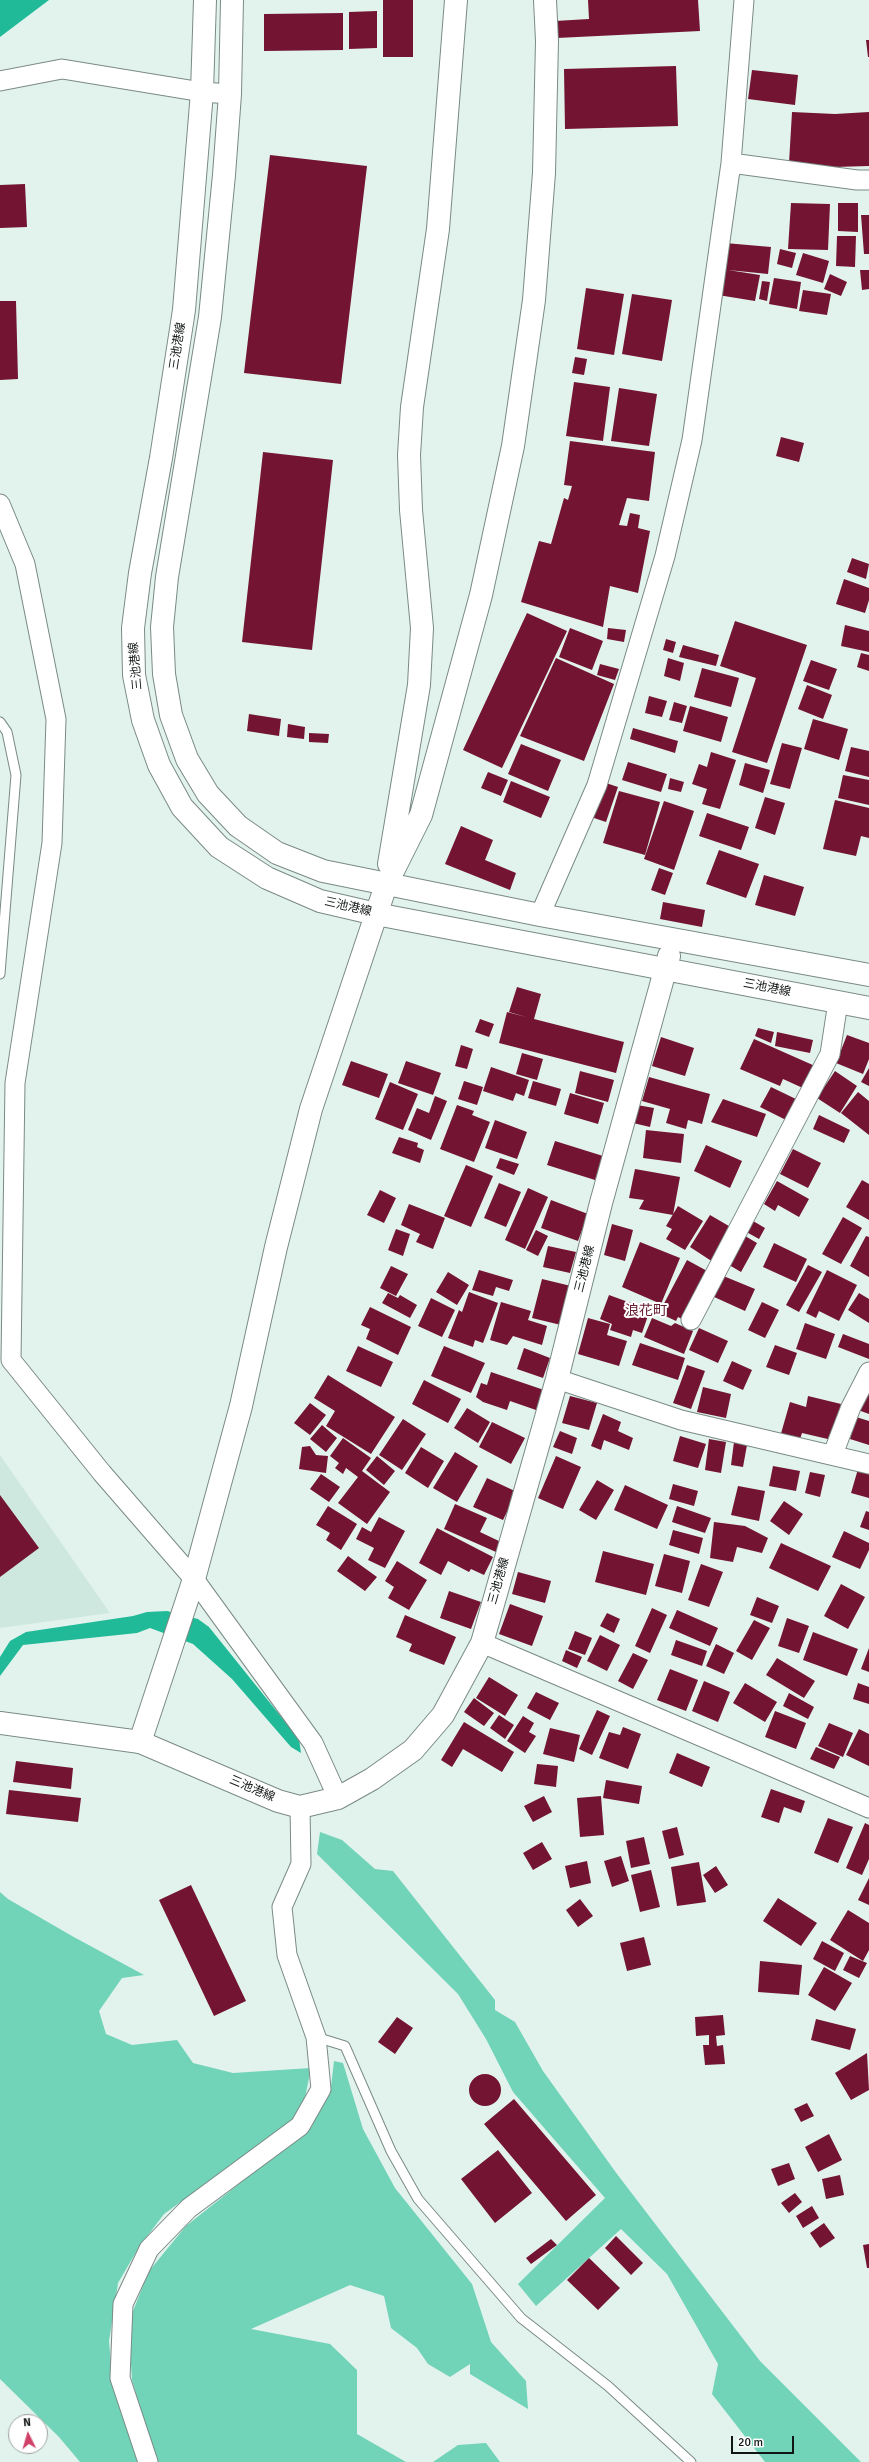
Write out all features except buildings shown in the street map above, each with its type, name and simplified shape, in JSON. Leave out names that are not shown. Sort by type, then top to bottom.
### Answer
[{"type":"main road","name":"三池港線","points":[[204,0],[202,92],[184,310],[161,458],[140,573],[133,628],[134,675],[143,720],[159,765],[182,807],[219,846],[267,878],[320,901],[376,914],[869,1008]]},
{"type":"main road","points":[[232,0],[230,94],[210,317],[167,577],[162,627],[164,674],[171,715],[187,758],[208,794],[238,826],[277,853],[323,871],[386,885],[540,915],[869,975]]},
{"type":"main road","points":[[386,885],[419,686],[422,628],[411,510],[409,455],[412,407],[438,229],[456,0]]},
{"type":"main road","points":[[140,1742],[184,1613],[242,1406],[276,1247],[311,1108],[386,885],[421,815],[481,595],[513,446],[534,300],[544,173],[547,41],[546,0]]},
{"type":"main road","name":"三池港線","points":[[0,1723],[140,1742],[278,1801],[300,1807],[338,1798],[372,1779],[413,1750],[443,1715],[482,1643],[557,1379],[601,1203],[673,939]]},
{"type":"street","points":[[540,915],[597,785],[666,556],[692,440],[731,163],[744,0]]},
{"type":"street","points":[[0,81],[62,69],[202,92],[230,94]]},
{"type":"street","points":[[731,163],[857,180],[869,180]]},
{"type":"street","points":[[0,504],[25,564],[56,719],[52,843],[16,1083],[10,1360],[102,1473],[194,1579],[312,1743],[338,1798]]},
{"type":"street","points":[[691,1320],[830,1054],[838,1002]]},
{"type":"street","points":[[833,1454],[852,1407],[869,1372]]},
{"type":"street","points":[[557,1379],[681,1420],[833,1454],[869,1464]]},
{"type":"street","points":[[482,1643],[869,1808]]},
{"type":"street","points":[[148,2462],[120,2378],[123,2304],[149,2249],[189,2208],[300,2126],[321,2089],[316,2037],[287,1955],[282,1907],[301,1864],[300,1807]]},
{"type":"lane","points":[[0,722],[7,732],[16,775],[0,974]]},
{"type":"lane","points":[[316,2037],[345,2046],[391,2151],[418,2198],[521,2318],[608,2386],[691,2462]]},
{"type":"shaded area","points":[[0,0],[49,0],[0,37]]},
{"type":"shaded area","points":[[0,1455],[110,1613],[0,1628]]},
{"type":"shaded area","points":[[167,1611],[198,1619],[209,1627],[299,1739],[301,1753],[291,1747],[232,1679],[193,1644],[150,1628],[137,1633],[23,1645],[0,1676],[0,1657],[10,1641],[26,1632],[133,1616],[147,1612]]},
{"type":"shaded area","points":[[320,1832],[342,1840],[375,1869],[393,1871],[495,2000],[495,2010],[515,2022],[543,2071],[617,2174],[760,2361],[861,2462],[765,2462],[712,2394],[718,2364],[667,2274],[621,2229],[536,2306],[518,2284],[605,2198],[513,2092],[486,2039],[458,1994],[317,1854]]},
{"type":"shaded area","points":[[0,1892],[8,1899],[72,1936],[144,1975],[122,1978],[99,2011],[106,2034],[132,2045],[177,2040],[193,2063],[233,2073],[311,2068],[305,2098],[291,2122],[164,2214],[139,2247],[118,2283],[109,2341],[113,2388],[138,2462],[80,2462],[48,2426],[48,2414],[36,2414],[0,2379]]},
{"type":"shaded area","points":[[334,2061],[343,2063],[363,2129],[395,2188],[472,2284],[491,2342],[526,2381],[528,2409],[470,2374],[470,2364],[450,2377],[428,2364],[417,2348],[391,2328],[384,2296],[350,2285],[251,2329],[330,2344],[357,2370],[357,2434],[406,2462],[156,2462],[132,2380],[129,2333],[133,2311],[149,2271],[186,2226],[312,2126],[331,2087]]},
{"type":"shaded area","points":[[486,2443],[500,2462],[433,2462],[458,2445]]},
{"type":"district","name":"浪花町","points":[[646,1311]]}]
